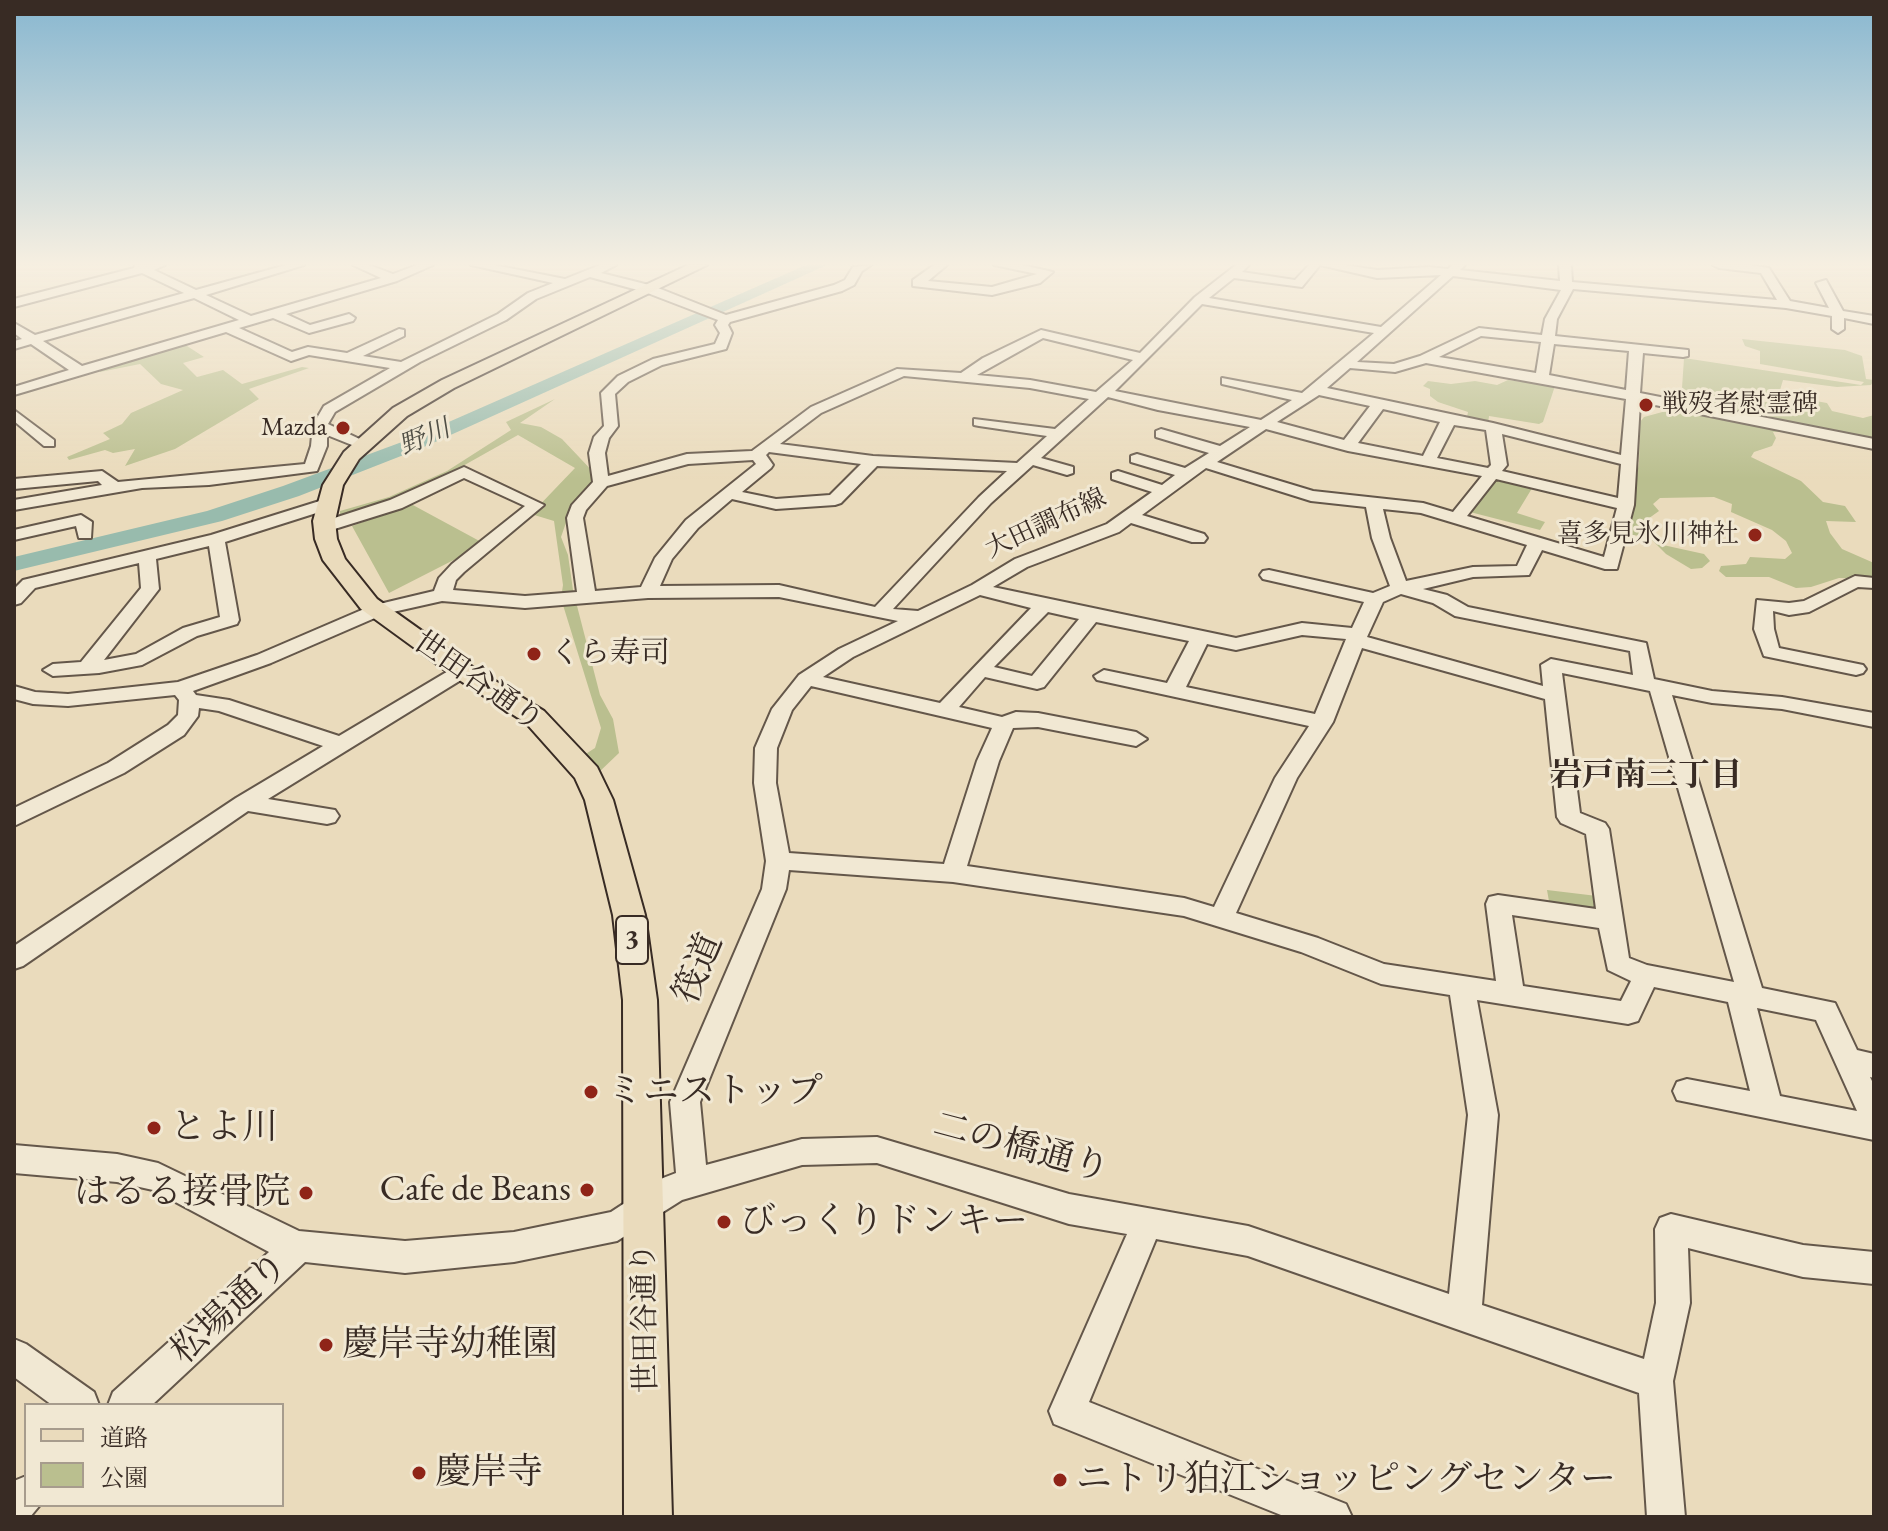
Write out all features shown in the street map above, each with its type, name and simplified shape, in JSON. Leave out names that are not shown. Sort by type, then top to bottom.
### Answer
[{"type":"main road","points":[[323,498],[356,450],[400,412],[551,336]]},
{"type":"main road","name":"世田谷通り","points":[[323,498],[329,548],[340,572],[378,610],[462,671],[535,717],[587,774],[599,800],[629,915],[640,1000],[648,1517]]},
{"type":"street","points":[[29,336],[81,372]]},
{"type":"street","points":[[14,345],[42,336]]},
{"type":"street","points":[[14,391],[200,336]]},
{"type":"street","points":[[246,336],[291,357],[308,351],[403,366]]},
{"type":"street","points":[[350,357],[392,336]]},
{"type":"street","points":[[323,498],[322,427],[329,409],[403,366],[463,336]]},
{"type":"street","points":[[601,483],[597,453],[602,437],[611,426],[608,393],[611,388],[658,362],[721,346],[725,336]]},
{"type":"street","points":[[964,378],[988,361],[1036,336]]},
{"type":"street","points":[[1051,336],[1143,358]]},
{"type":"street","points":[[882,614],[884,607],[954,531],[1164,336]]},
{"type":"street","name":"大田調布線","points":[[765,783],[766,748],[782,709],[806,679],[846,653],[978,589],[1021,563],[1113,528],[1187,474],[1311,394],[1379,336]]},
{"type":"street","points":[[1347,364],[1379,369],[1425,359],[1470,336]]},
{"type":"street","points":[[1531,336],[1683,353]]},
{"type":"street","points":[[1542,378],[1549,338]]},
{"type":"street","points":[[1205,463],[1311,496],[1423,508],[1611,565],[1626,505],[1636,350]]},
{"type":"street","points":[[1425,359],[1542,378],[1874,444]]},
{"type":"street","points":[[587,597],[575,518],[578,509],[601,483],[687,459],[740,458],[762,450],[816,410],[902,372],[1100,394],[1284,428],[1348,446],[1494,474],[1626,505]]},
{"type":"street","points":[[1227,381],[1379,404],[1493,427],[1630,462]]},
{"type":"street","points":[[1348,446],[1379,404]]},
{"type":"street","points":[[14,414],[49,443]]},
{"type":"street","points":[[1427,462],[1449,420]]},
{"type":"street","points":[[979,422],[1061,434]]},
{"type":"street","points":[[322,427],[356,450]]},
{"type":"street","points":[[1455,520],[1499,465],[1493,427]]},
{"type":"street","points":[[1161,434],[1223,452]]},
{"type":"street","points":[[762,450],[873,461],[1027,464],[1067,470]]},
{"type":"street","points":[[648,592],[664,558],[692,524],[765,465],[762,450]]},
{"type":"street","points":[[1137,459],[1187,474]]},
{"type":"street","points":[[730,494],[776,504],[835,500],[873,461]]},
{"type":"street","points":[[85,534],[81,520],[21,533],[18,504],[142,483],[209,480],[323,498],[396,504],[464,472],[536,505],[458,568],[448,578],[442,595]]},
{"type":"street","points":[[14,484],[102,476],[116,489]]},
{"type":"street","points":[[1118,476],[1165,491]]},
{"type":"street","points":[[14,599],[29,584],[216,539],[323,498]]},
{"type":"street","points":[[1374,505],[1381,538],[1400,588]]},
{"type":"street","points":[[1128,516],[1198,538]]},
{"type":"street","points":[[53,670],[142,659],[190,632],[230,620],[216,539]]},
{"type":"street","points":[[1269,575],[1375,599],[1400,588],[1473,572],[1523,571],[1536,544]]},
{"type":"street","points":[[87,668],[150,589],[147,556]]},
{"type":"street","points":[[1856,669],[1771,652],[1764,629],[1764,604],[1789,609],[1809,606],[1855,581],[1874,583]]},
{"type":"street","points":[[1400,588],[1440,599],[1462,612],[1639,647],[1746,997],[1768,1104]]},
{"type":"street","points":[[978,589],[1044,606],[1236,644],[1302,629],[1357,637],[1554,695]]},
{"type":"street","points":[[185,694],[378,610],[442,595],[525,602],[648,592],[786,592],[882,614],[922,616]]},
{"type":"street","points":[[1222,916],[1286,778],[1322,722],[1343,666],[1375,599]]},
{"type":"street","points":[[944,711],[1044,606]]},
{"type":"street","points":[[980,670],[1037,683],[1092,615]]},
{"type":"street","points":[[1174,690],[1201,637]]},
{"type":"street","points":[[1874,720],[1551,665],[1569,817],[1597,829],[1617,963],[1625,969],[1647,975],[1825,1011],[1862,1063],[1874,1116]]},
{"type":"street","points":[[14,959],[244,803],[462,671]]},
{"type":"street","points":[[1104,676],[1322,722]]},
{"type":"street","points":[[806,679],[1004,724],[1016,719],[1038,720],[1136,739]]},
{"type":"street","points":[[14,692],[33,698],[68,700],[185,694],[340,744]]},
{"type":"street","points":[[14,818],[149,749],[176,730],[188,716],[185,694]]},
{"type":"street","points":[[953,873],[988,761],[1004,724]]},
{"type":"street","name":"筏道","points":[[692,1184],[685,1102],[774,889],[778,861],[765,783]]},
{"type":"street","points":[[244,803],[327,816]]},
{"type":"street","points":[[778,861],[953,873],[1127,898],[1222,916],[1309,945],[1381,974],[1628,1013],[1647,975]]},
{"type":"street","points":[[1511,994],[1498,904],[1613,921]]},
{"type":"street","points":[[1462,988],[1483,1115],[1464,1314]]},
{"type":"street","points":[[1687,1091],[1768,1104],[1874,1127]]},
{"type":"street","name":"二の橋通り","points":[[15,1160],[117,1168],[158,1177],[281,1241],[299,1246],[405,1257],[514,1247],[617,1226],[674,1188],[802,1152],[877,1150],[1069,1209],[1248,1241],[1656,1381]]},
{"type":"street","points":[[1148,1221],[1067,1411],[1333,1517]]},
{"type":"street","points":[[1666,1517],[1656,1381],[1673,1303],[1671,1229],[1803,1261],[1874,1268]]},
{"type":"street","name":"松場通り","points":[[128,1403],[299,1246]]},
{"type":"street","points":[[14,1356],[78,1403]]},
{"type":"green space","points":[[1742,339],[1845,350],[1862,356],[1866,379],[1874,380],[1871,385],[1837,387],[1783,380],[1778,397],[1758,396],[1760,401],[1818,412],[1816,401],[1827,403],[1832,411],[1863,418],[1874,415],[1874,441],[1681,403],[1684,358],[1861,385],[1864,382],[1760,364],[1760,351],[1745,346]]},
{"type":"green space","points":[[181,342],[204,357],[183,363],[197,377],[223,370],[242,384],[302,367],[309,368],[249,389],[259,399],[175,449],[125,466],[135,449],[113,453],[105,450],[69,460],[67,457],[110,439],[103,433],[122,424],[131,413],[183,390],[161,384],[140,364],[100,372],[97,367]]},
{"type":"green space","points":[[1523,378],[1556,383],[1543,422],[1539,424],[1489,416],[1488,424],[1470,421],[1468,412],[1438,402],[1430,396],[1430,389],[1423,386],[1428,381],[1451,384],[1475,381],[1497,385],[1508,380],[1522,382]]},
{"type":"green space","points":[[555,399],[520,423],[541,427],[562,439],[597,476],[569,514],[561,537],[568,555],[574,597],[561,598],[563,585],[554,521],[531,514],[575,468],[518,435],[429,485],[340,519],[340,511],[389,497],[447,471],[511,430],[506,422]]},
{"type":"green space","points":[[1669,407],[1795,431],[1773,432],[1776,438],[1772,446],[1754,452],[1751,457],[1801,481],[1823,502],[1845,506],[1856,522],[1826,521],[1830,533],[1842,549],[1874,563],[1874,579],[1839,578],[1811,587],[1796,588],[1769,577],[1726,577],[1719,571],[1721,566],[1746,564],[1750,557],[1785,559],[1792,553],[1786,541],[1772,530],[1731,512],[1732,504],[1714,497],[1660,498],[1653,504],[1659,511],[1645,521],[1663,545],[1704,554],[1710,561],[1702,568],[1691,569],[1666,554],[1648,536],[1626,535],[1639,463],[1640,422],[1644,417],[1666,411]]},
{"type":"green space","points":[[1496,477],[1534,485],[1517,513],[1545,522],[1540,530],[1470,512]]},
{"type":"green space","points":[[411,504],[485,544],[389,593],[352,526]]},
{"type":"green space","points":[[576,602],[600,695],[613,719],[619,753],[597,774],[584,755],[595,748],[601,728],[563,605]]},
{"type":"green space","points":[[1547,890],[1597,896],[1601,915],[1550,907]]},
{"type":"waterway","name":"野川","points":[[14,564],[214,516],[291,491],[417,443],[658,336]]},
{"type":"place","name":"戦歿者慰霊碑","points":[[1646,405]]},
{"type":"place","name":"Mazda","points":[[343,428]]},
{"type":"place","name":"喜多見氷川神社","points":[[1755,535]]},
{"type":"place","name":"くら寿司","points":[[534,654]]},
{"type":"place","name":"ミニストップ","points":[[591,1092]]},
{"type":"place","name":"とよ川","points":[[154,1128]]},
{"type":"place","name":"Cafe de Beans","points":[[587,1190]]},
{"type":"place","name":"はるる接骨院","points":[[306,1193]]},
{"type":"place","name":"びっくりドンキー","points":[[724,1222]]},
{"type":"place","name":"慶岸寺幼稚園","points":[[326,1345]]},
{"type":"place","name":"慶岸寺","points":[[419,1473]]},
{"type":"place","name":"ニトリ狛江ショッピングセンター","points":[[1060,1480]]},
{"type":"district","name":"岩戸南三丁目","points":[[1646,776]]}]
